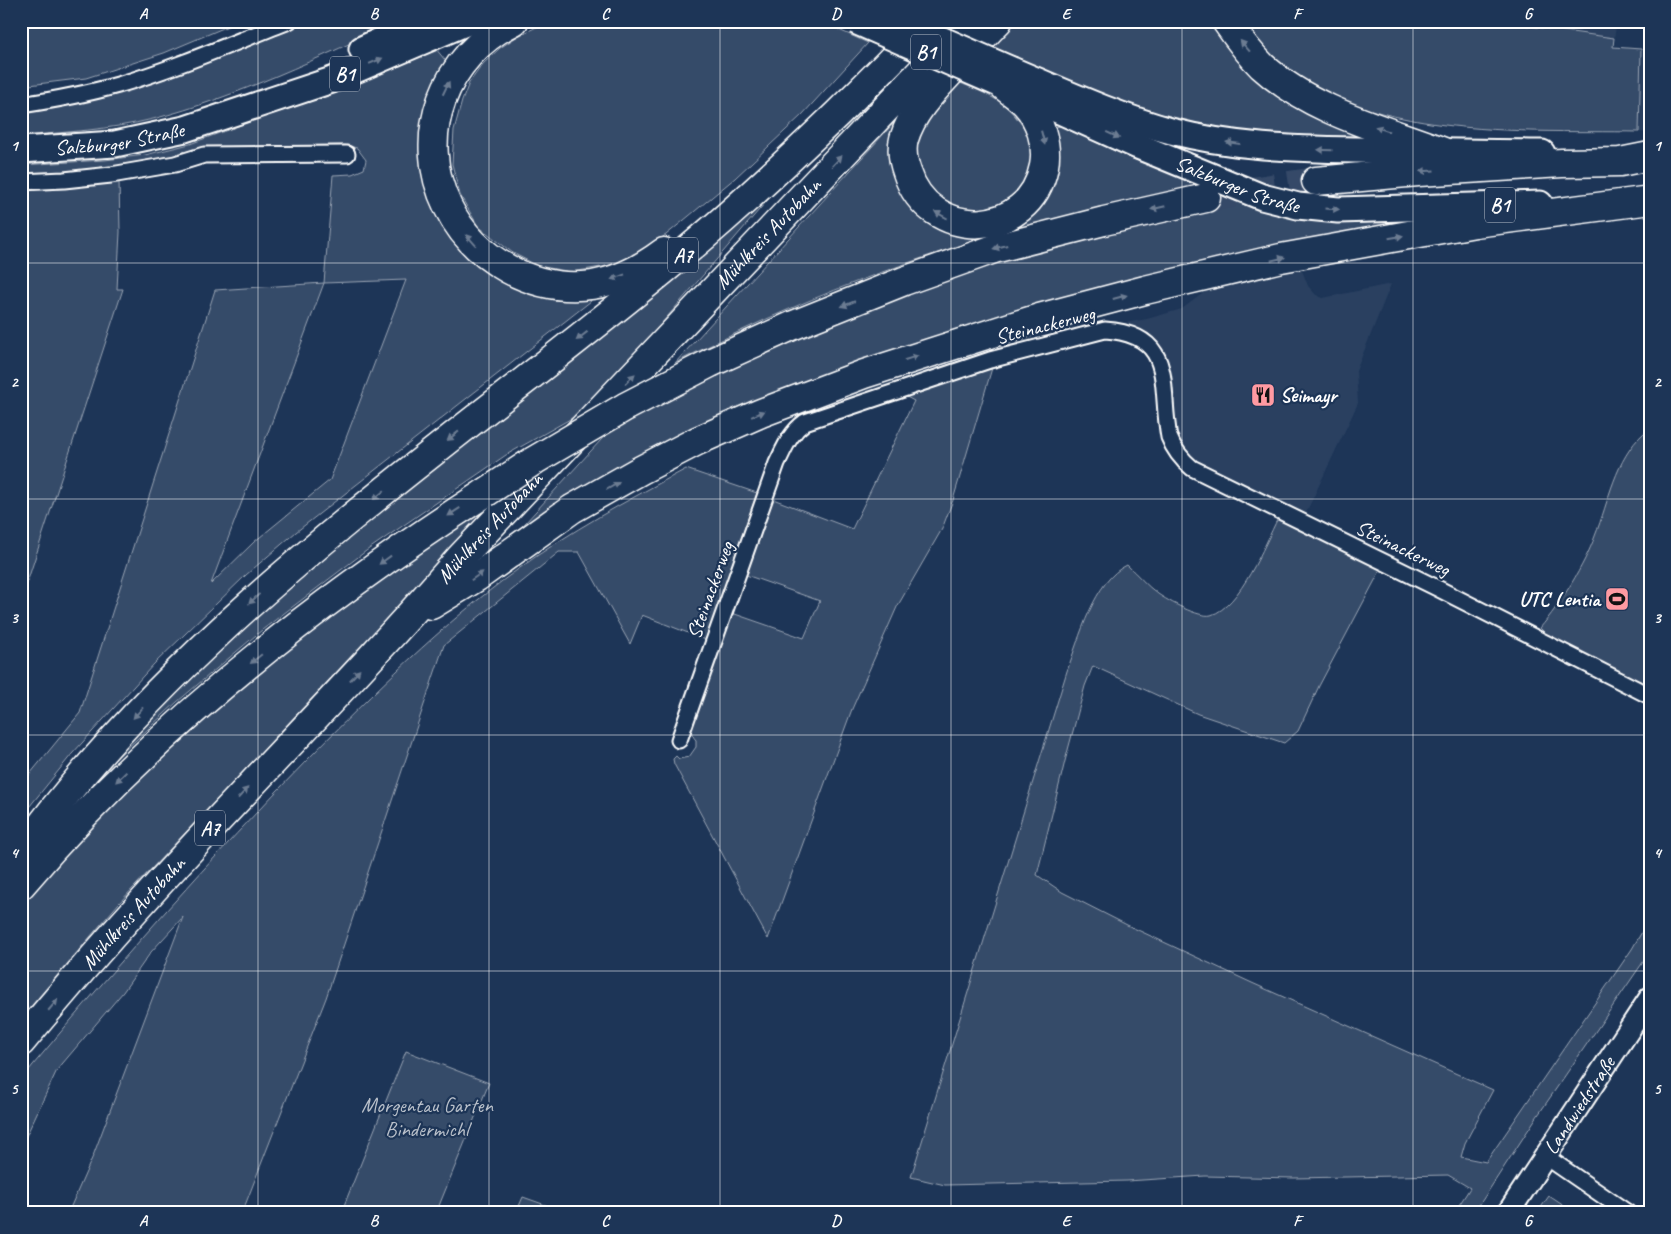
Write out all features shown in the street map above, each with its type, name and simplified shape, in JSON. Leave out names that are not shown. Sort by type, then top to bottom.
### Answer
[{"type":"highway","points":[[514,21],[494,34],[468,56],[458,67],[442,95],[434,138],[434,152],[440,188],[448,208],[459,225],[472,242],[488,257],[509,270],[529,279],[562,286],[578,286],[594,285],[624,275],[659,256],[683,238],[784,146],[909,21]]},
{"type":"highway","name":"Mühlkreis Autobahn","points":[[21,852],[88,769],[155,695],[253,600],[341,525],[591,329],[726,218],[789,161],[928,21]]},
{"type":"highway","name":"Mühlkreis Autobahn","points":[[21,1042],[202,837],[407,620],[460,558],[969,21]]},
{"type":"highway","points":[[998,21],[924,101],[912,120],[903,140],[902,154],[905,167],[917,194],[927,206],[954,221],[970,224],[998,221],[1024,205],[1038,185],[1045,161],[1043,136],[1031,110],[1004,80]]},
{"type":"highway","points":[[1226,21],[1242,43],[1263,66],[1296,91],[1318,104],[1353,119],[1444,152]]},
{"type":"highway","points":[[1316,181],[1480,168],[1620,162],[1650,154]]},
{"type":"highway","points":[[21,885],[88,808],[148,751],[208,697],[309,616],[424,532],[535,460],[624,407],[712,362],[794,325],[904,281],[994,249],[1206,198]]},
{"type":"highway","points":[[407,620],[477,576],[572,509],[641,470],[697,441],[761,413],[864,374],[1039,318],[1145,290],[1281,258],[1475,223],[1646,200]]},
{"type":"main road","name":"Salzburger Straße","points":[[216,119],[423,21]]},
{"type":"main road","name":"Salzburger Straße","points":[[21,150],[116,144],[186,129],[332,80],[470,21]]},
{"type":"main road","name":"Salzburger Straße","points":[[855,21],[1004,80],[1172,131],[1223,142],[1282,148],[1650,154]]},
{"type":"main road","name":"Salzburger Straße","points":[[900,21],[1004,80],[1138,146],[1262,197],[1298,206],[1352,210],[1646,200]]},
{"type":"main road","name":"Landwiedstraße","points":[[1508,1213],[1650,998]]},
{"type":"street","points":[[21,105],[65,98],[118,85],[289,21]]},
{"type":"street","points":[[21,182],[111,175],[175,164],[204,155],[347,154]]},
{"type":"street","name":"Steinackerweg","points":[[678,740],[778,463],[790,436],[796,428],[805,422],[990,360],[1105,330],[1123,332],[1139,337],[1159,359],[1169,437],[1173,449],[1192,468],[1435,587],[1650,696]]},
{"type":"street","points":[[1545,1156],[1628,1213]]},
{"type":"shaded area","points":[[1494,21],[1617,21],[1614,38]]},
{"type":"shaded area","points":[[1641,49],[1650,50],[1650,133],[1639,132]]},
{"type":"shaded area","name":"Seimayr","points":[[1301,268],[1308,286],[1316,295],[1323,298],[1391,284],[1356,371],[1358,403],[1304,517],[1200,466],[1177,443],[1168,362],[1151,338],[1137,329],[1114,325],[1147,319],[1182,309],[1210,288]]},
{"type":"green space","points":[[21,21],[240,21],[164,53],[86,78],[21,86]]},
{"type":"green space","points":[[304,21],[400,21],[247,88],[185,110],[120,126],[21,136],[21,112],[72,104],[123,91]]},
{"type":"green space","points":[[549,21],[819,21],[868,43],[802,115],[735,178],[666,235],[618,264],[572,272],[538,266],[513,253],[478,226],[460,195],[452,164],[454,130],[469,83],[483,64],[500,48],[518,36]]},
{"type":"green space","points":[[1009,21],[1217,21],[1227,39],[1413,145],[1211,131],[1137,110],[987,46]]},
{"type":"green space","points":[[1245,21],[1494,21],[1614,38],[1613,47],[1641,49],[1639,132],[1535,131],[1479,128],[1423,122],[1370,110],[1321,90],[1278,61]]},
{"type":"green space","points":[[436,49],[449,65],[437,87],[457,237],[588,294],[591,301],[296,532],[246,575],[154,664],[72,754],[21,817],[21,785],[80,713],[215,290],[324,283],[333,175],[352,174],[364,169],[366,160],[357,148],[345,145],[216,147],[143,166],[21,177],[21,165],[105,160],[145,155],[190,144],[396,67]],"holes":[[[406,280],[330,480],[254,542],[211,584],[324,283]]]},
{"type":"green space","points":[[953,80],[985,94],[1007,107],[1027,133],[1032,146],[1031,163],[1022,183],[1005,202],[989,211],[971,211],[942,198],[922,177],[917,163],[914,146],[915,136]]},
{"type":"green space","points":[[902,114],[892,146],[890,163],[899,191],[917,215],[951,234],[992,235],[1025,216],[1053,127],[1061,126],[1128,157],[1212,190],[1101,208],[952,248],[858,281],[811,300],[675,363]]},
{"type":"green space","points":[[796,167],[588,409],[506,455],[366,551],[262,630],[177,702],[95,778],[121,747],[258,609]]},
{"type":"green space","points":[[119,180],[120,232],[117,289],[123,289],[21,601],[21,188]]},
{"type":"green space","points":[[1238,201],[1302,213],[1478,212],[1031,310],[515,534],[622,417],[728,365],[975,266],[1093,231]]},
{"type":"green space","points":[[992,368],[953,500],[942,529],[897,607],[852,709],[768,939],[673,759],[676,756],[679,759],[689,757],[696,747],[696,740],[691,730],[692,720],[732,613],[804,638],[820,601],[746,575],[773,499],[852,529],[914,401],[903,395]]},
{"type":"green space","points":[[1644,433],[1650,433],[1650,691],[1551,639],[1540,628],[1556,608],[1591,547],[1619,468],[1634,443]]},
{"type":"green space","points":[[686,469],[757,493],[706,640],[642,615],[630,644],[579,552],[559,552],[444,645],[326,998],[242,1213],[68,1213],[93,1156],[183,917],[151,952],[123,992],[57,1070],[21,1147],[21,1080],[33,1065],[133,948],[237,833],[383,684],[435,636],[489,591],[558,542],[600,516]]},
{"type":"green space","points":[[484,506],[486,512],[119,903],[21,1018],[21,899],[69,841],[231,688]]},
{"type":"green space","points":[[1278,518],[1382,567],[1319,686],[1298,731],[1284,743],[1198,714],[1093,666],[1085,686],[1037,875],[1062,892],[1127,925],[1252,983],[1493,1090],[1465,1143],[1461,1157],[1486,1162],[1632,949],[1650,918],[1650,952],[1536,1118],[1474,1213],[1454,1213],[1470,1188],[1448,1175],[1294,1178],[1205,1176],[1127,1181],[945,1185],[911,1177],[1067,671],[1089,612],[1097,597],[1105,583],[1127,565],[1158,594],[1176,605],[1199,614],[1211,615],[1222,610],[1242,588]]},
{"type":"green space","name":"Morgentau Garten Bindermichl","points":[[406,1051],[489,1083],[436,1213],[341,1213]]},
{"type":"green space","points":[[1549,1196],[1564,1206],[1561,1213],[1537,1213]]},
{"type":"green space","points":[[523,1197],[568,1213],[516,1213]]},
{"type":"tunnel","points":[[1206,198],[1316,181]]},
{"type":"place","name":"Seimayr","points":[[1263,395]]},
{"type":"place","name":"UTC Lentia","points":[[1617,599]]}]
